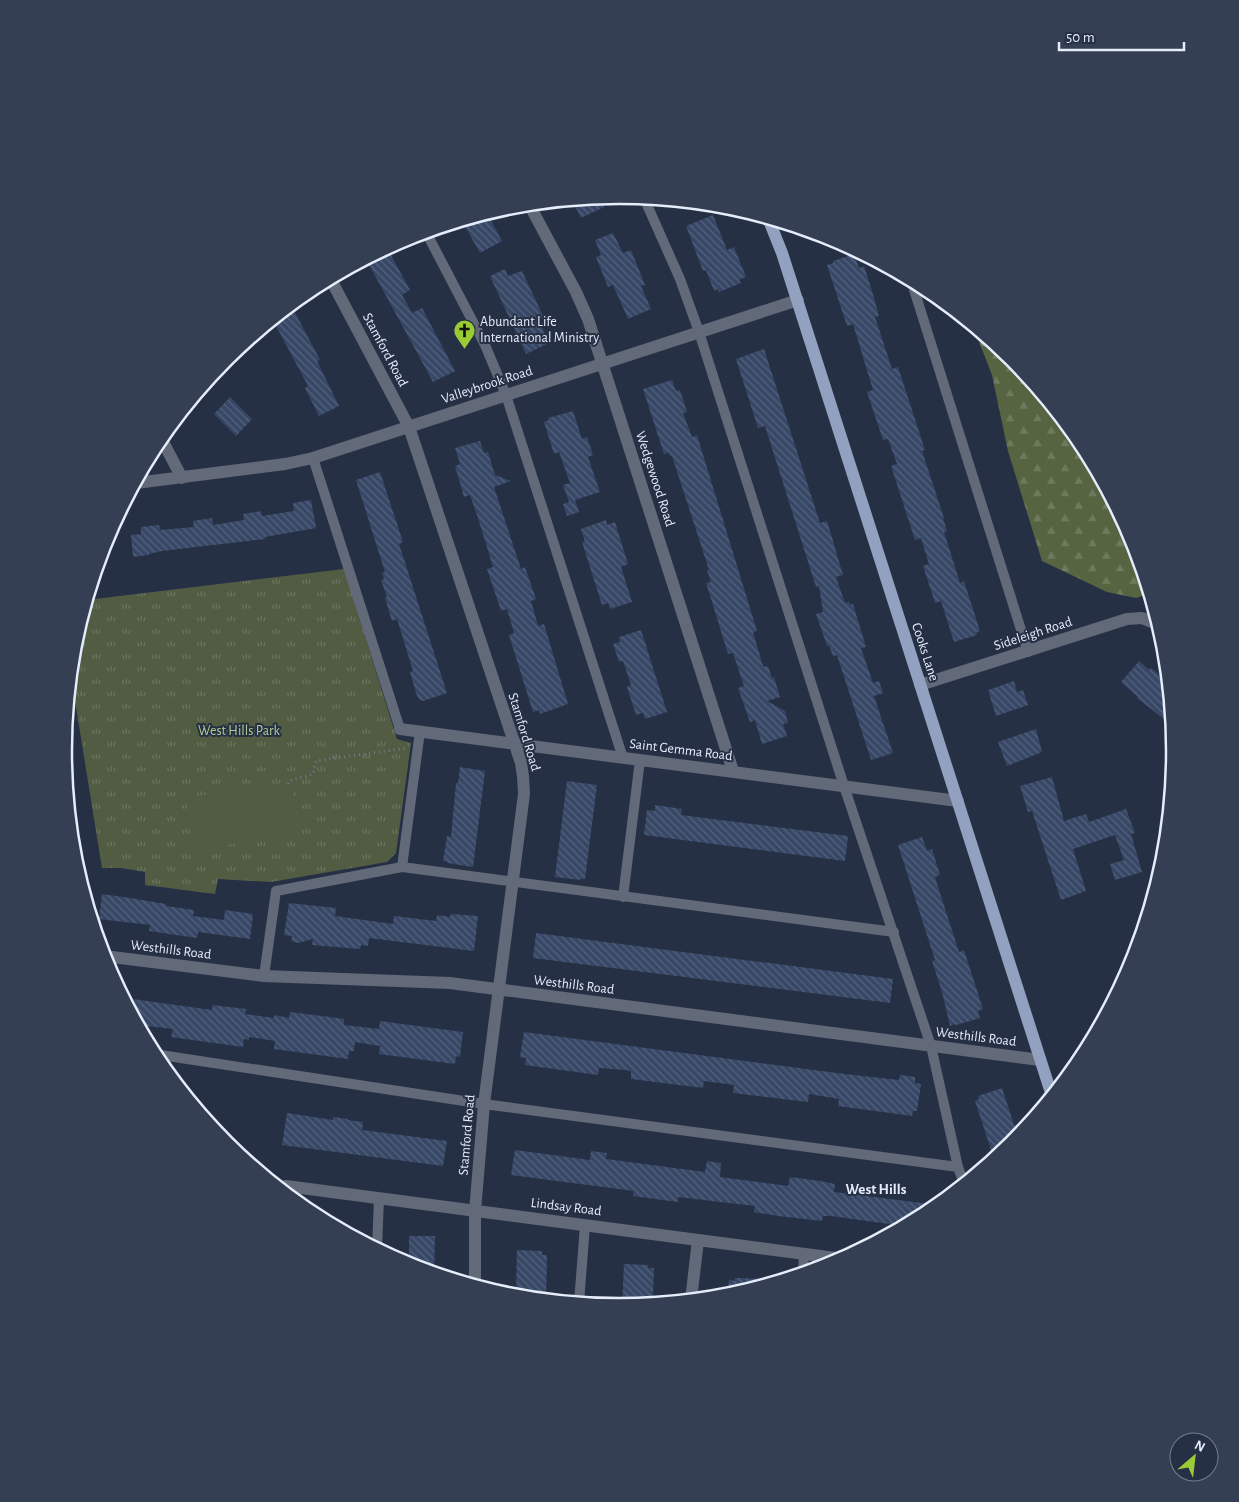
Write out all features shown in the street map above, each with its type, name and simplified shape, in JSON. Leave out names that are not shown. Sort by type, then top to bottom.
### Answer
[{"type":"main road","name":"Cooks Lane","points":[[771,226],[798,300],[1049,1088]]},
{"type":"street","name":"Wedgewood Road","points":[[533,212],[576,292],[588,319],[733,771]]},
{"type":"street","name":"Stamford Road","points":[[334,285],[409,427],[521,763],[523,776],[524,794],[484,1104],[475,1211],[475,1278]]},
{"type":"street","name":"Valleybrook Road","points":[[143,482],[285,464],[313,458],[798,300]]},
{"type":"street","points":[[165,446],[182,478]]},
{"type":"street","name":"Sideleigh Road","points":[[920,685],[1028,652],[1126,619],[1142,618],[1151,621]]},
{"type":"street","name":"Saint Gemma Road","points":[[400,729],[958,801]]},
{"type":"street","name":"Westhills Road","points":[[113,957],[264,976],[450,983],[1040,1060]]},
{"type":"street","name":"Lindsay Road","points":[[289,1186],[827,1257]]},
{"type":"street","points":[[691,1293],[698,1240]]},
{"type":"lane","points":[[647,205],[680,279],[699,332],[844,786],[931,1046],[962,1177]]},
{"type":"lane","points":[[429,239],[485,345],[506,395],[623,758]]},
{"type":"lane","points":[[914,290],[1028,652]]},
{"type":"lane","points":[[313,458],[400,729]]},
{"type":"lane","points":[[402,867],[420,731]]},
{"type":"lane","points":[[623,897],[640,760]]},
{"type":"lane","points":[[264,976],[276,891],[402,867],[894,932]]},
{"type":"lane","points":[[166,1056],[484,1104],[958,1167]]},
{"type":"lane","points":[[377,1242],[379,1198]]},
{"type":"lane","points":[[580,1296],[585,1225]]},
{"type":"lane","points":[[804,1253],[804,1266]]},
{"type":"path","points":[[288,784],[289,781],[313,774],[316,761],[417,747]]},
{"type":"green space","points":[[978,338],[1031,390],[1074,447],[1110,509],[1125,542],[1144,595],[1136,598],[1107,592],[1042,561],[1008,451],[992,375]]},
{"type":"green space","name":"West Hills Park","points":[[344,569],[397,739],[411,743],[396,853],[387,862],[271,882],[218,879],[215,894],[145,885],[145,872],[121,868],[102,868],[75,702],[83,644],[94,599]]},
{"type":"green space","points":[[292,784],[298,836],[193,849],[186,797]]},
{"type":"building","points":[[603,204],[604,207],[581,218],[575,206]]},
{"type":"building","points":[[713,215],[727,250],[734,247],[746,277],[739,280],[741,283],[719,292],[718,289],[714,291],[706,270],[703,271],[686,226]]},
{"type":"building","points":[[491,220],[502,241],[480,253],[465,227]]},
{"type":"building","points":[[613,233],[623,253],[631,250],[645,285],[641,286],[651,309],[628,319],[613,285],[608,287],[596,257],[601,255],[595,240]]},
{"type":"building","points":[[391,255],[410,290],[402,295],[412,313],[422,308],[455,371],[433,382],[369,265]]},
{"type":"building","points":[[850,255],[855,257],[859,268],[864,266],[879,316],[875,317],[892,369],[898,367],[925,450],[922,451],[944,518],[947,531],[944,532],[960,583],[964,581],[980,631],[976,633],[977,635],[954,642],[941,601],[935,603],[923,566],[929,564],[921,538],[915,540],[891,466],[897,464],[888,439],[883,440],[867,392],[873,390],[853,324],[847,326],[827,265],[833,263],[833,261]]},
{"type":"building","points":[[505,269],[508,276],[522,271],[544,318],[539,320],[549,343],[526,354],[490,276]]},
{"type":"building","points":[[294,312],[320,360],[317,361],[339,406],[319,416],[305,388],[308,386],[276,326]]},
{"type":"building","points":[[764,349],[820,523],[827,521],[843,575],[836,577],[845,603],[853,604],[866,647],[861,648],[873,683],[879,681],[883,693],[874,696],[893,753],[871,760],[837,655],[833,656],[829,646],[827,646],[816,614],[823,612],[819,586],[816,587],[765,426],[758,428],[736,359]]},
{"type":"building","points":[[672,380],[676,391],[680,390],[687,412],[683,413],[692,437],[697,435],[757,631],[753,632],[763,666],[768,666],[772,678],[774,677],[780,697],[767,701],[785,711],[788,723],[783,724],[787,736],[762,744],[755,720],[750,722],[738,688],[744,686],[733,653],[728,654],[706,583],[711,582],[707,570],[709,570],[672,456],[669,453],[664,454],[643,389]]},
{"type":"building","points":[[230,397],[252,419],[236,436],[214,414]]},
{"type":"building","points":[[573,411],[582,439],[587,437],[593,455],[588,457],[600,492],[575,500],[579,512],[567,516],[563,504],[569,502],[563,485],[570,483],[559,452],[554,454],[544,422],[549,420],[548,418]]},
{"type":"building","points":[[480,441],[484,453],[488,452],[495,475],[511,481],[494,487],[521,569],[525,567],[536,599],[531,601],[538,626],[544,624],[568,704],[540,714],[539,710],[533,712],[509,635],[514,633],[507,609],[501,611],[487,569],[493,567],[478,518],[470,495],[464,497],[455,466],[460,464],[455,448]]},
{"type":"building","points":[[380,472],[403,542],[399,544],[447,693],[423,701],[417,696],[410,672],[413,671],[397,619],[392,621],[385,598],[387,597],[381,580],[384,579],[382,573],[385,572],[356,480]]},
{"type":"building","points":[[311,500],[316,528],[265,537],[265,539],[162,551],[133,557],[131,535],[141,534],[141,527],[159,525],[160,530],[194,527],[193,521],[212,518],[213,525],[244,520],[243,514],[261,511],[262,516],[294,511],[293,503]]},
{"type":"building","points":[[606,520],[607,525],[615,522],[628,564],[621,567],[632,602],[610,609],[608,603],[602,605],[582,542],[585,542],[581,529]]},
{"type":"building","points":[[641,630],[667,712],[645,719],[643,713],[636,715],[627,687],[631,685],[623,661],[619,662],[613,644],[620,642],[619,637]]},
{"type":"building","points":[[1139,661],[1149,670],[1151,668],[1161,677],[1165,720],[1137,698],[1121,682]]},
{"type":"building","points":[[1014,681],[1017,692],[1023,690],[1028,705],[996,716],[988,690]]},
{"type":"building","points":[[1036,729],[1042,752],[1007,766],[998,742]]},
{"type":"building","points":[[460,767],[485,771],[473,867],[443,861],[447,836],[451,837],[456,783],[458,783]]},
{"type":"building","points":[[1052,777],[1064,821],[1086,814],[1089,822],[1126,809],[1135,833],[1131,834],[1142,872],[1115,880],[1110,864],[1124,860],[1115,835],[1073,849],[1086,891],[1061,900],[1032,811],[1028,812],[1020,786]]},
{"type":"building","points":[[567,781],[597,785],[585,879],[580,880],[555,877]]},
{"type":"building","points":[[655,805],[682,809],[681,815],[848,836],[845,861],[644,835],[647,810],[655,811]]},
{"type":"building","points":[[922,837],[927,851],[932,849],[940,875],[935,877],[939,890],[959,952],[964,950],[983,1009],[978,1011],[980,1018],[950,1026],[932,961],[935,960],[898,845]]},
{"type":"building","points":[[102,894],[194,910],[193,916],[224,920],[225,910],[253,914],[250,939],[198,932],[197,938],[149,931],[150,925],[99,918]]},
{"type":"building","points":[[289,903],[336,908],[335,916],[393,924],[394,916],[436,921],[437,915],[450,917],[451,914],[478,916],[474,951],[369,938],[368,946],[361,945],[360,949],[312,945],[313,939],[298,943],[291,941],[292,936],[284,935]]},
{"type":"building","points":[[536,933],[893,979],[890,1003],[533,958]]},
{"type":"building","points":[[132,999],[212,1010],[213,1005],[246,1009],[245,1014],[274,1018],[274,1015],[289,1018],[290,1012],[344,1019],[344,1025],[379,1029],[380,1021],[463,1032],[460,1057],[456,1056],[455,1064],[379,1054],[380,1046],[355,1042],[354,1051],[349,1051],[348,1059],[274,1049],[275,1041],[249,1037],[249,1040],[244,1039],[243,1047],[171,1037],[173,1029],[147,1026]]},
{"type":"building","points":[[524,1032],[845,1074],[899,1080],[900,1075],[915,1077],[915,1083],[921,1084],[917,1111],[913,1111],[912,1116],[838,1106],[839,1099],[809,1094],[808,1102],[733,1093],[734,1085],[704,1081],[703,1088],[631,1079],[631,1071],[625,1070],[599,1068],[598,1075],[525,1065],[526,1058],[520,1057]]},
{"type":"building","points":[[1002,1088],[1015,1128],[992,1151],[975,1101],[979,1099],[978,1096]]},
{"type":"building","points":[[287,1113],[333,1120],[333,1117],[348,1119],[363,1122],[362,1130],[447,1141],[443,1166],[282,1145]]},
{"type":"building","points":[[515,1150],[590,1160],[591,1151],[607,1153],[606,1159],[705,1172],[707,1161],[721,1163],[720,1177],[788,1186],[790,1177],[835,1184],[834,1192],[926,1204],[894,1225],[831,1216],[823,1216],[822,1221],[754,1212],[755,1206],[678,1197],[678,1202],[670,1201],[633,1196],[634,1191],[511,1175]]},
{"type":"building","points":[[409,1236],[435,1236],[434,1265],[409,1256]]},
{"type":"building","points":[[517,1250],[542,1251],[542,1255],[547,1255],[546,1293],[516,1288]]},
{"type":"building","points":[[624,1264],[648,1265],[648,1268],[654,1268],[653,1296],[622,1298]]},
{"type":"building","points":[[735,1278],[762,1279],[729,1286],[729,1280],[735,1281]]},
{"type":"place","name":"Abundant Life International Ministry","points":[[464,349]]},
{"type":"district","name":"West Hills","points":[[876,1189]]}]
